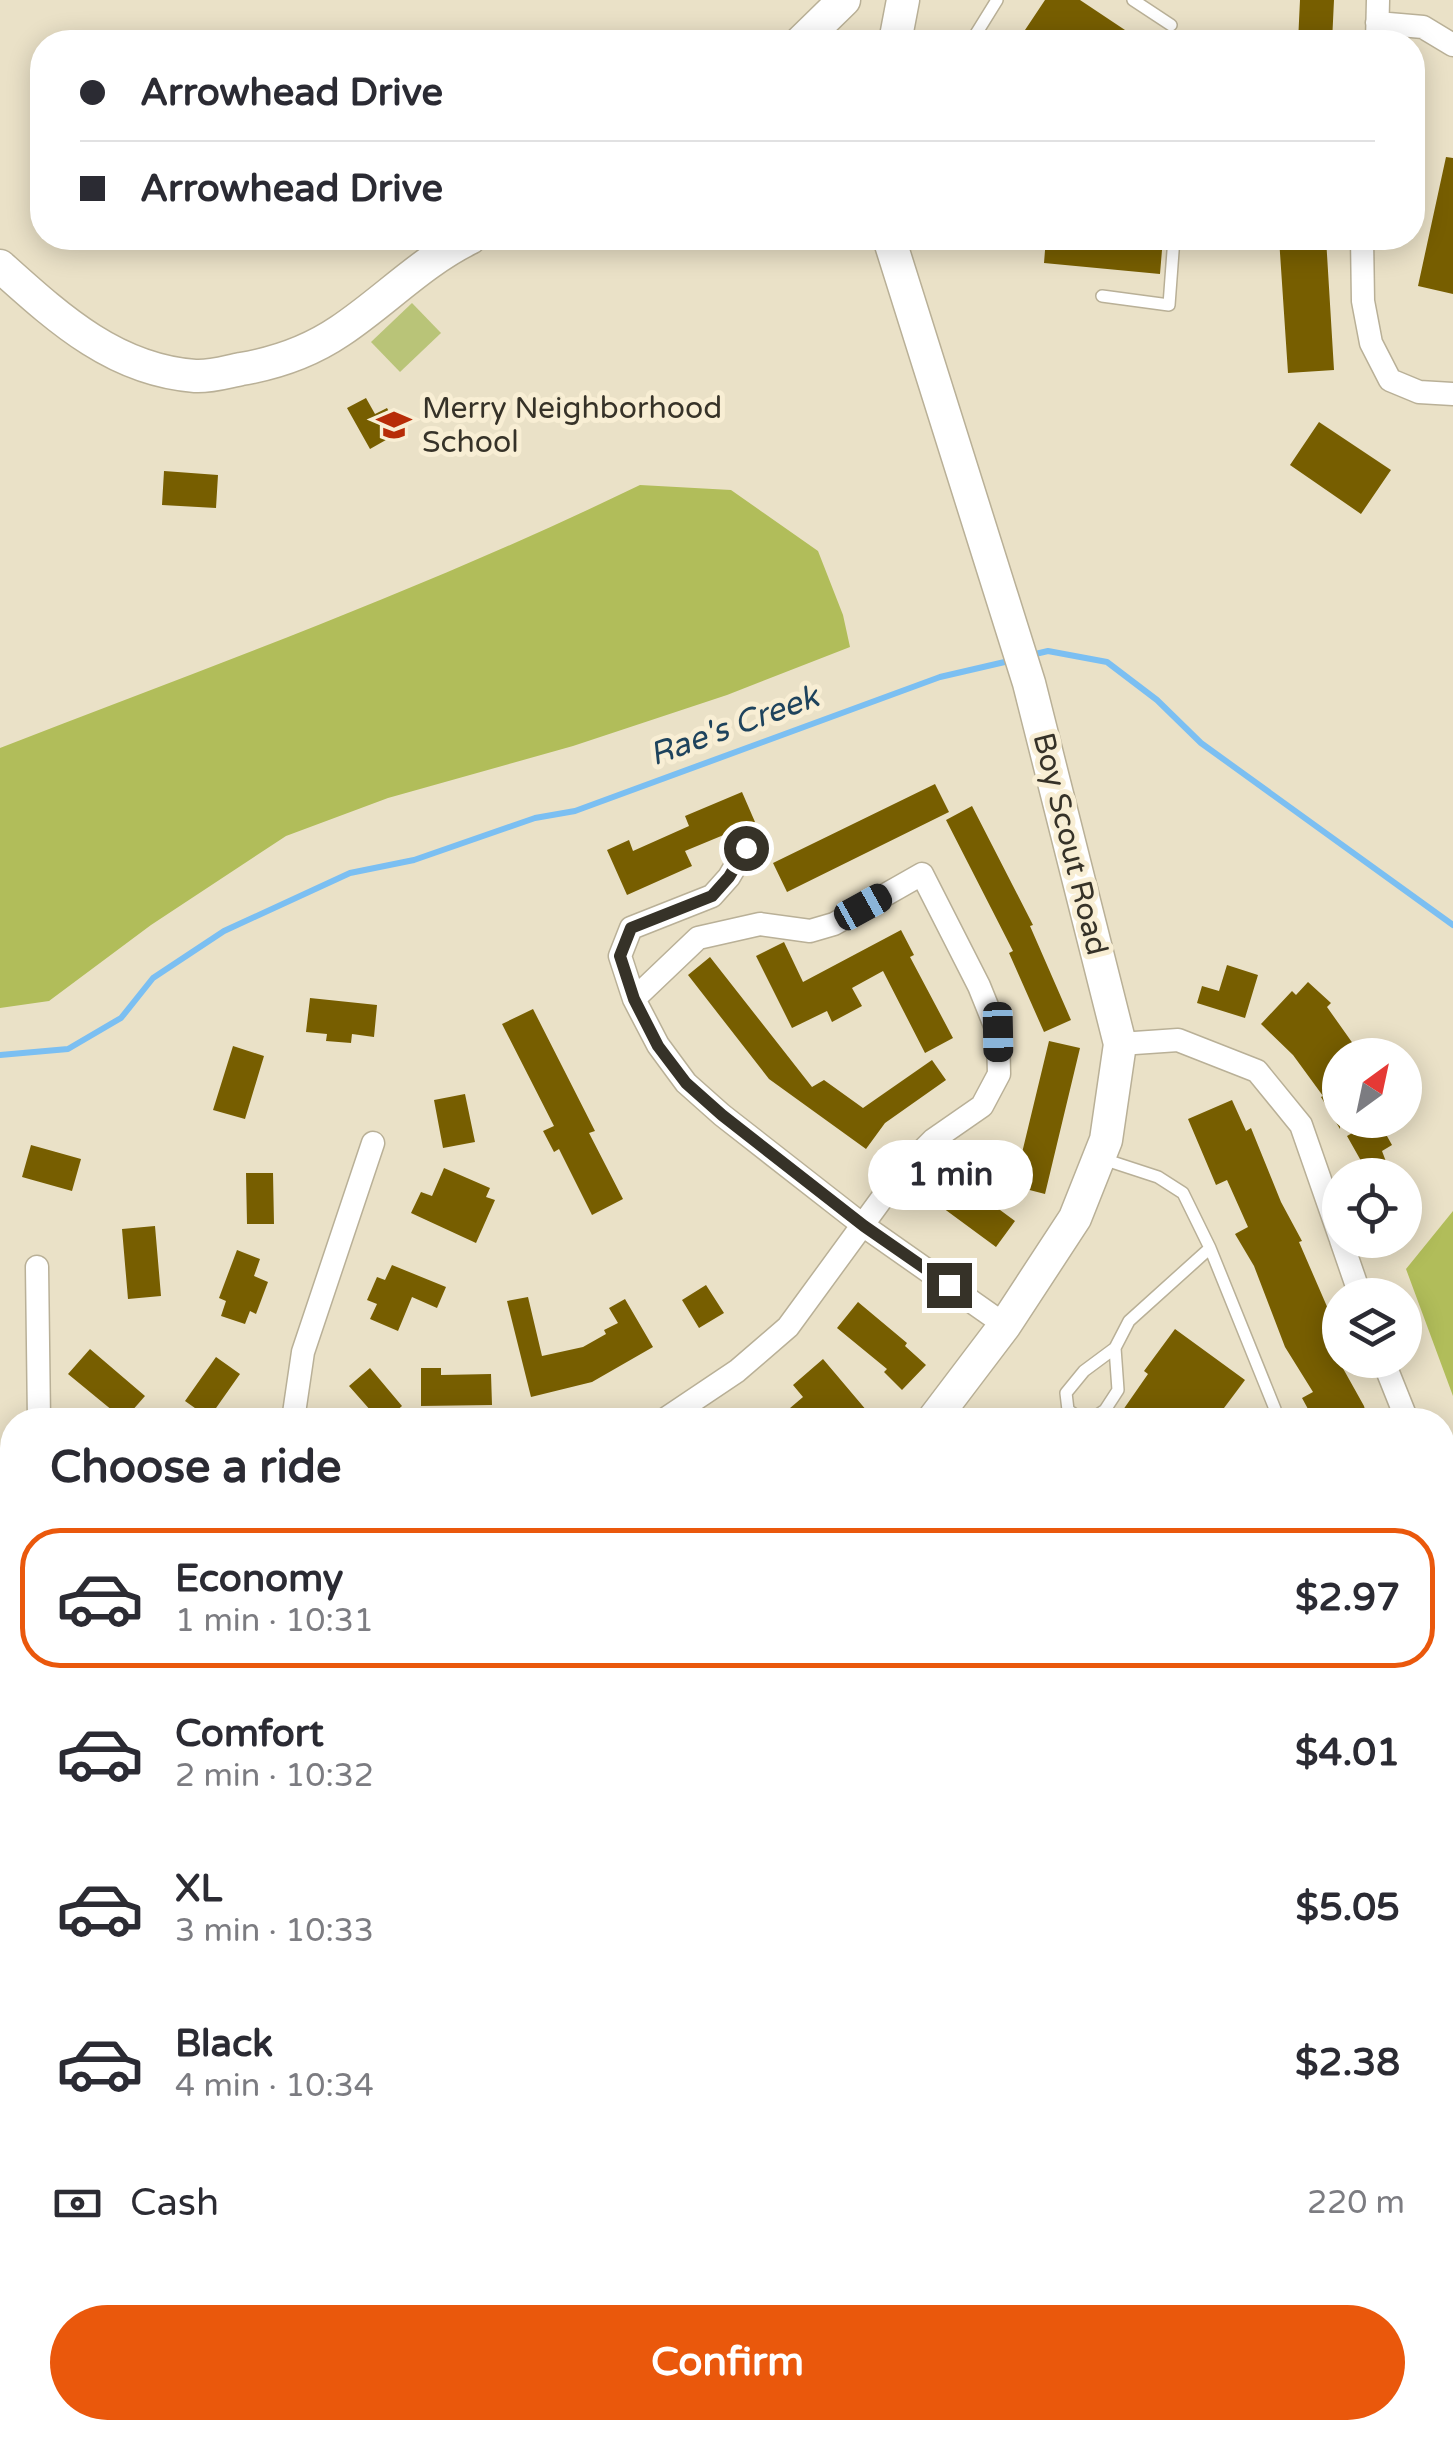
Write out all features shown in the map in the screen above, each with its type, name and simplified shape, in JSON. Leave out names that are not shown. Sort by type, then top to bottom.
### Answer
[{"type":"street","points":[[813,30],[844,0]]},
{"type":"street","points":[[896,30],[898,2]]},
{"type":"street","points":[[1377,22],[1423,27],[1453,44]]},
{"type":"street","points":[[3,273],[99,348],[146,368],[198,377],[252,368],[304,353],[342,330],[412,274],[451,250]]},
{"type":"street","name":"Boy Scout Road","points":[[893,250],[1029,683],[1120,1044],[1106,1140],[1075,1218],[1005,1324],[942,1408]]},
{"type":"street","points":[[1362,250],[1363,301],[1371,343],[1390,380],[1419,392],[1453,394]]},
{"type":"street","points":[[746,848],[712,896],[631,928],[620,956],[634,999],[658,1046],[686,1083],[722,1115],[864,1226],[1005,1324]]},
{"type":"street","points":[[634,999],[698,938],[760,924],[810,931],[834,924],[922,874],[998,1032],[999,1074],[982,1106],[933,1140],[902,1172],[788,1327],[738,1371],[682,1408]]},
{"type":"street","points":[[1120,1044],[1178,1040],[1257,1071],[1301,1125],[1322,1184]]},
{"type":"street","points":[[296,1408],[303,1352],[373,1143]]},
{"type":"street","points":[[36,1267],[38,1408]]},
{"type":"street","points":[[1390,1378],[1402,1408]]},
{"type":"lane","points":[[978,30],[997,0]]},
{"type":"lane","points":[[1133,0],[1171,26]]},
{"type":"lane","points":[[1102,296],[1169,305],[1173,250]]},
{"type":"lane","points":[[1099,1158],[1158,1177],[1183,1193],[1210,1248],[1275,1408]]},
{"type":"lane","points":[[1068,1408],[1066,1392],[1084,1371],[1115,1348],[1129,1321],[1210,1248]]},
{"type":"lane","points":[[1105,1408],[1118,1390],[1115,1348]]},
{"type":"green space","points":[[412,303],[441,333],[400,372],[371,342]]},
{"type":"green space","points":[[640,485],[731,490],[818,551],[843,615],[850,647],[727,695],[573,746],[388,798],[286,836],[151,925],[49,1001],[0,1008],[0,748],[403,591]]},
{"type":"green space","points":[[1453,1211],[1453,1396],[1422,1312],[1422,1278],[1409,1278],[1406,1269],[1415,1258],[1422,1258],[1422,1249]]},
{"type":"building","points":[[1045,0],[1080,0],[1125,30],[1025,30]]},
{"type":"building","points":[[1300,0],[1334,0],[1333,30],[1299,30]]},
{"type":"building","points":[[1446,157],[1453,158],[1453,294],[1418,286]]},
{"type":"building","points":[[1045,250],[1162,250],[1160,274],[1044,263]]},
{"type":"building","points":[[1280,250],[1327,250],[1334,370],[1288,373]]},
{"type":"building","points":[[366,398],[375,414],[387,408],[400,432],[370,449],[347,408]]},
{"type":"building","points":[[1319,422],[1391,470],[1361,514],[1290,465]]},
{"type":"building","points":[[164,471],[218,475],[216,508],[162,505]]},
{"type":"building","points":[[935,784],[949,812],[787,892],[773,863]]},
{"type":"building","points":[[742,792],[755,822],[685,851],[692,866],[627,895],[607,850],[629,840],[633,851],[689,826],[685,816]]},
{"type":"building","points":[[972,806],[1033,925],[1030,926],[1071,1020],[1044,1032],[1009,953],[1013,951],[946,820]]},
{"type":"building","points":[[901,930],[914,955],[910,957],[953,1038],[925,1053],[883,971],[852,988],[862,1006],[832,1022],[827,1011],[792,1028],[756,956],[784,942],[803,982]]},
{"type":"building","points":[[710,957],[812,1087],[824,1080],[863,1108],[932,1060],[946,1080],[885,1123],[866,1149],[769,1079],[688,975]]},
{"type":"building","points":[[1227,965],[1258,975],[1245,1018],[1197,1003],[1202,986],[1219,991]]},
{"type":"building","points":[[1308,982],[1331,1003],[1327,1007],[1349,1038],[1322,1038],[1322,1095],[1293,1055],[1261,1024],[1292,991],[1296,995]]},
{"type":"building","points":[[310,998],[377,1005],[374,1037],[352,1034],[351,1043],[326,1041],[327,1034],[306,1032]]},
{"type":"building","points":[[533,1009],[595,1131],[589,1133],[623,1199],[592,1215],[559,1149],[554,1152],[543,1131],[554,1126],[502,1024]]},
{"type":"building","points":[[1049,1041],[1080,1048],[1045,1194],[1014,1186]]},
{"type":"building","points":[[233,1046],[264,1056],[245,1119],[213,1110]]},
{"type":"building","points":[[465,1094],[475,1142],[443,1148],[434,1100]]},
{"type":"building","points":[[1232,1100],[1246,1131],[1251,1128],[1322,1295],[1322,1378],[1348,1378],[1365,1408],[1307,1408],[1302,1398],[1313,1392],[1285,1347],[1254,1266],[1235,1234],[1248,1227],[1227,1180],[1216,1185],[1188,1119]]},
{"type":"building","points":[[1348,1138],[1388,1138],[1392,1145],[1382,1151],[1385,1158],[1359,1158]]},
{"type":"building","points":[[31,1145],[81,1159],[72,1191],[22,1177]]},
{"type":"building","points":[[444,1168],[490,1188],[486,1197],[495,1200],[476,1243],[411,1213],[421,1192],[432,1196]]},
{"type":"building","points":[[943,1168],[1015,1221],[996,1247],[924,1194]]},
{"type":"building","points":[[246,1173],[273,1173],[274,1224],[247,1224]]},
{"type":"building","points":[[155,1226],[161,1296],[128,1299],[122,1229]]},
{"type":"building","points":[[237,1250],[260,1259],[254,1276],[268,1282],[256,1314],[250,1311],[245,1324],[221,1316],[226,1301],[219,1298]]},
{"type":"building","points":[[392,1265],[446,1287],[437,1308],[412,1297],[398,1331],[370,1319],[377,1304],[367,1300],[377,1277],[385,1280]]},
{"type":"building","points":[[706,1285],[724,1313],[699,1328],[682,1300]]},
{"type":"building","points":[[528,1297],[542,1356],[583,1347],[606,1334],[604,1330],[618,1323],[609,1308],[625,1299],[653,1347],[592,1382],[531,1397],[507,1301]]},
{"type":"building","points":[[858,1302],[907,1343],[905,1346],[926,1365],[902,1390],[884,1372],[887,1369],[837,1328]]},
{"type":"building","points":[[1175,1329],[1245,1380],[1224,1408],[1124,1408],[1148,1374],[1144,1371]]},
{"type":"building","points":[[90,1349],[145,1396],[134,1408],[109,1408],[68,1374]]},
{"type":"building","points":[[216,1357],[240,1374],[216,1408],[195,1408],[185,1401]]},
{"type":"building","points":[[823,1359],[864,1408],[790,1408],[803,1397],[793,1385]]},
{"type":"building","points":[[370,1368],[402,1406],[368,1408],[349,1386]]},
{"type":"building","points":[[421,1368],[441,1368],[441,1375],[491,1374],[492,1405],[421,1406]]},
{"type":"waterway","name":"Rae's Creek","points":[[1031,655],[1048,651],[1107,662],[1157,700],[1201,743],[1453,925]]},
{"type":"waterway","name":"Rae's Creek","points":[[0,1055],[68,1049],[121,1018],[153,978],[224,931],[350,873],[414,860],[535,818],[575,811],[940,677],[1009,661]]},
{"type":"place","name":"Merry Neighborhood School","points":[[394,425]]},
{"type":"route","points":[[746,848],[712,896],[631,928],[620,956],[634,999],[658,1046],[686,1083],[864,1226],[949,1285]]}]
